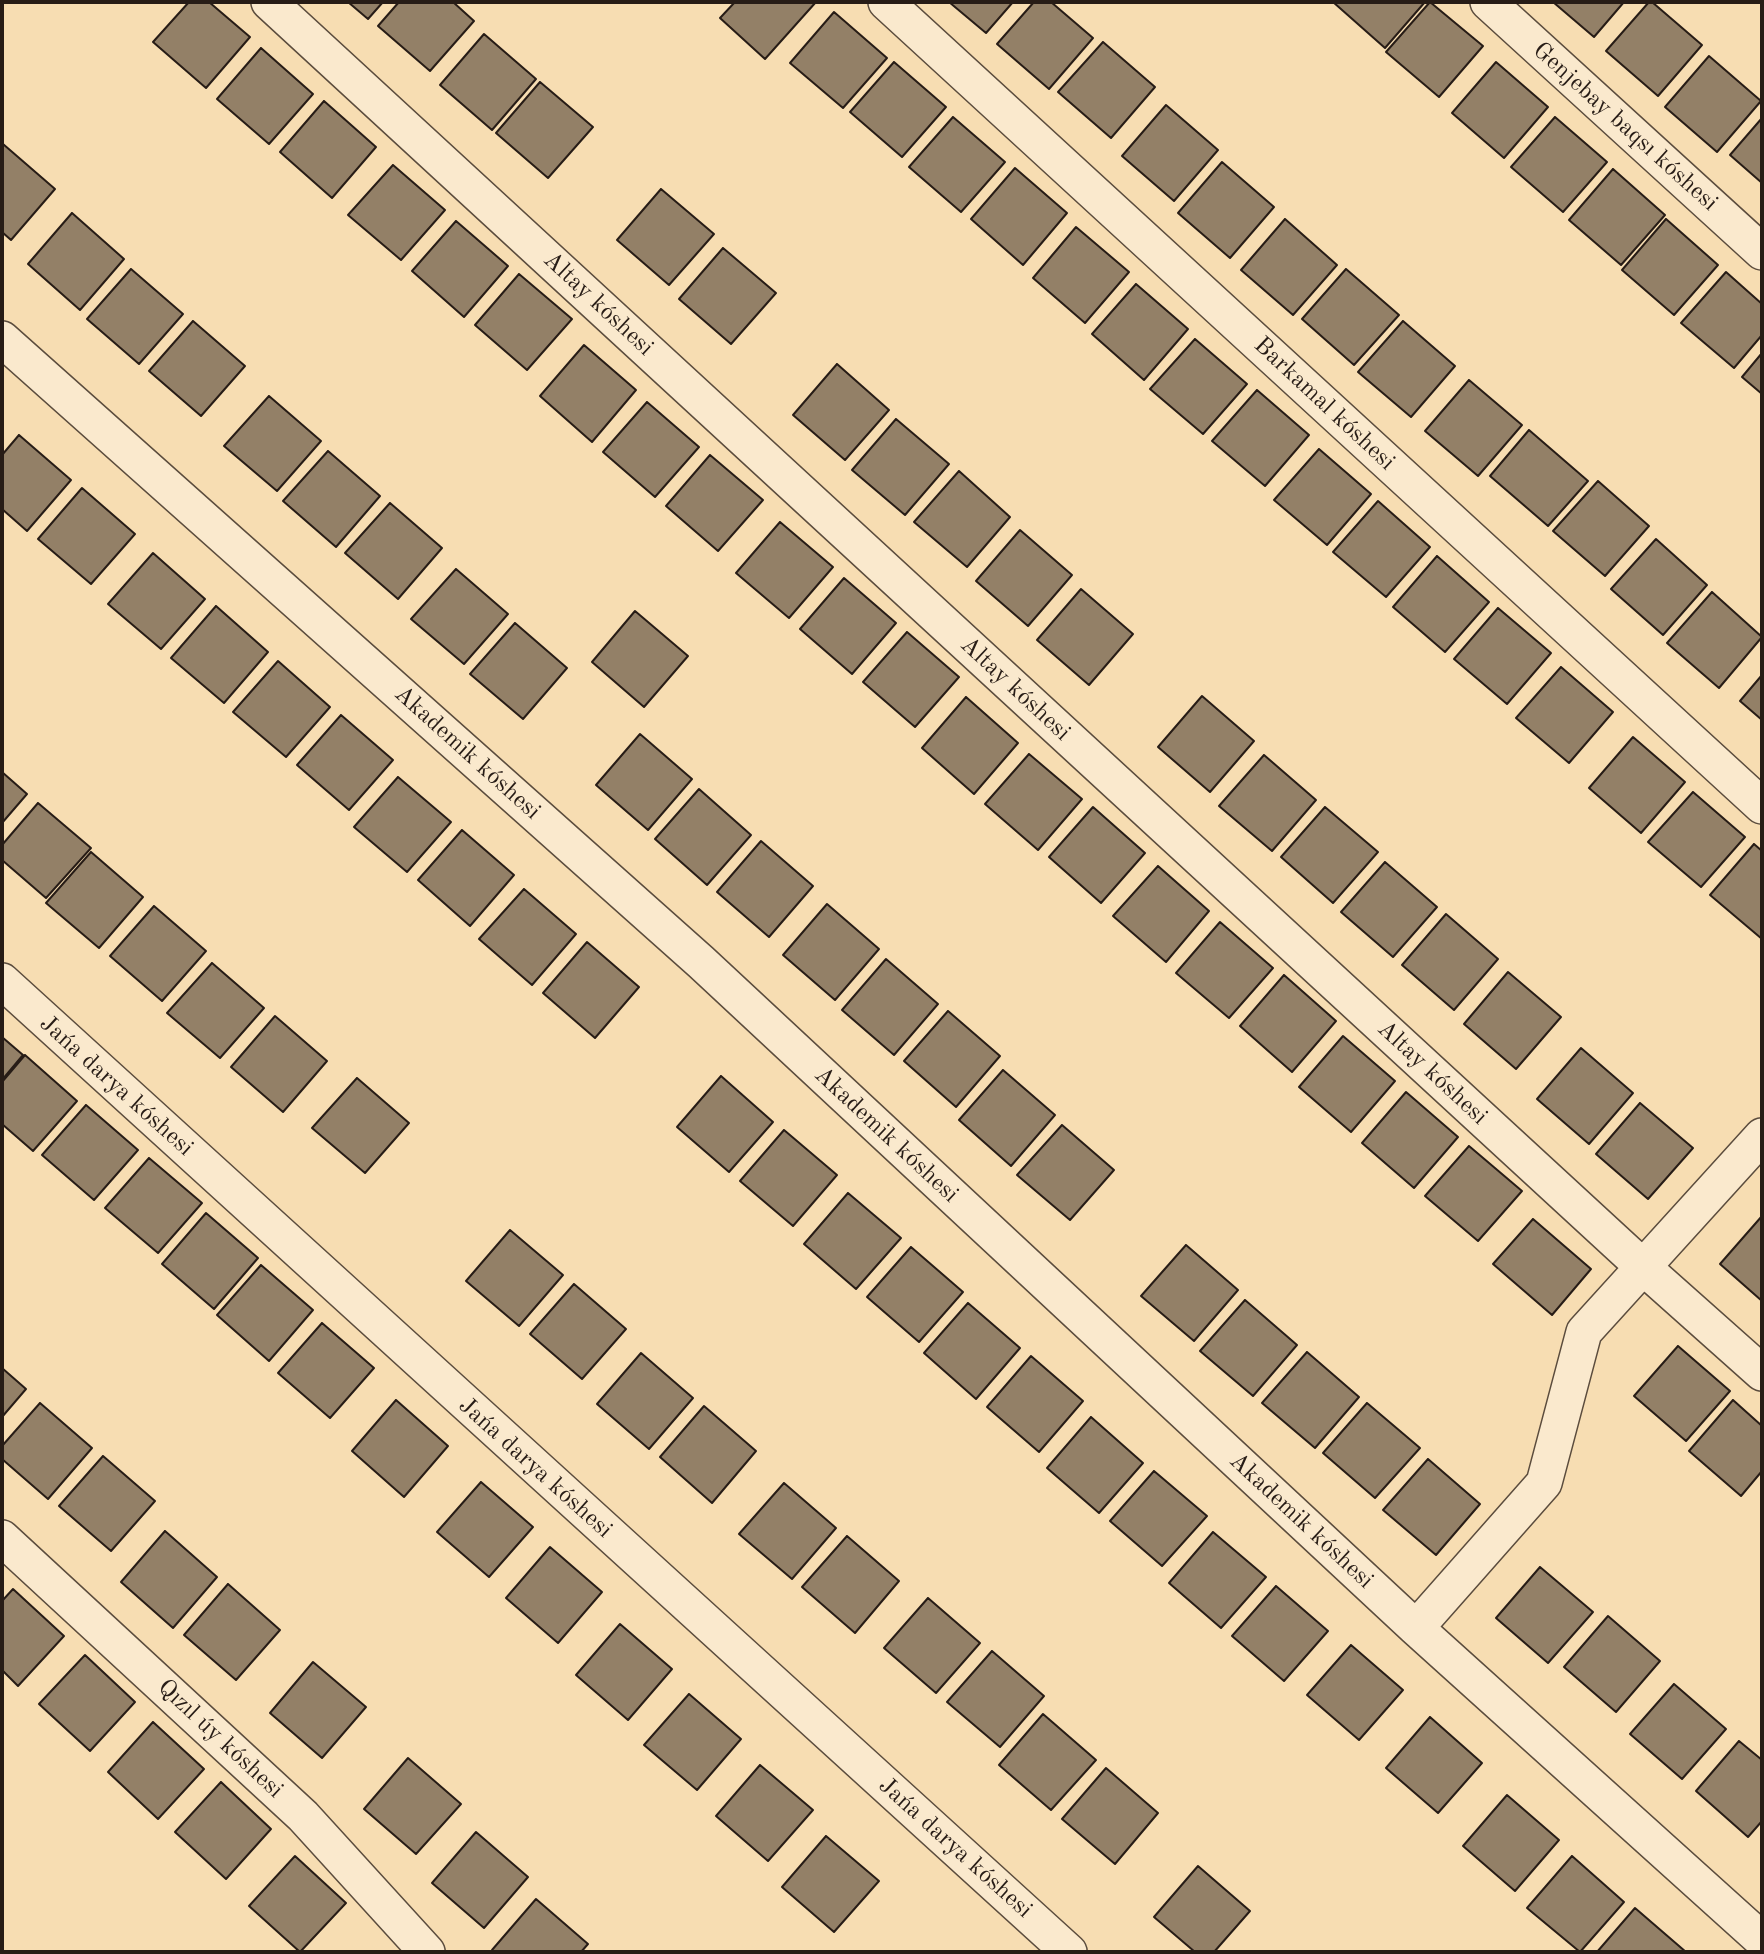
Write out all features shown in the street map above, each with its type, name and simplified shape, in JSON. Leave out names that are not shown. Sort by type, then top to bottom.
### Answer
[{"type":"street","name":"Altay kóshesi","points":[[269,2],[1643,1267],[1762,1373]]},
{"type":"street","name":"Barkamal kóshesi","points":[[886,2],[1762,806]]},
{"type":"street","name":"Genjebay baqsı kóshesi","points":[[1488,2],[1762,252]]},
{"type":"street","name":"Akademik kóshesi","points":[[2,339],[701,962],[1416,1628],[1762,1940]]},
{"type":"street","name":"Jańa darya kóshesi","points":[[2,981],[1069,1952]]},
{"type":"street","points":[[1416,1628],[1544,1483],[1584,1332],[1762,1136]]},
{"type":"street","name":"Qızıl úy kóshesi","points":[[2,1538],[303,1816],[427,1952]]},
{"type":"building","points":[[189,2],[209,2],[250,37],[206,88],[153,42]]},
{"type":"building","points":[[348,2],[383,2],[368,19]]},
{"type":"building","points":[[399,2],[453,2],[474,21],[430,71],[378,26]]},
{"type":"building","points":[[735,2],[816,2],[765,59],[720,18]]},
{"type":"building","points":[[949,2],[1013,2],[986,33]]},
{"type":"building","points":[[1034,2],[1051,2],[1093,38],[1049,89],[997,44]]},
{"type":"building","points":[[1333,2],[1425,2],[1385,48]]},
{"type":"building","points":[[1430,2],[1483,46],[1439,97],[1386,52]]},
{"type":"building","points":[[1553,2],[1624,2],[1594,37]]},
{"type":"building","points":[[1649,2],[1702,45],[1658,96],[1606,51]]},
{"type":"building","points":[[834,12],[887,58],[843,108],[790,63]]},
{"type":"building","points":[[484,34],[536,79],[492,130],[440,85]]},
{"type":"building","points":[[1103,42],[1155,87],[1111,138],[1058,92]]},
{"type":"building","points":[[261,48],[313,94],[269,144],[217,99]]},
{"type":"building","points":[[1709,56],[1761,101],[1717,152],[1665,107]]},
{"type":"building","points":[[894,62],[946,107],[902,157],[850,112]]},
{"type":"building","points":[[1496,62],[1548,107],[1504,158],[1452,113]]},
{"type":"building","points":[[540,82],[593,127],[548,178],[496,133]]},
{"type":"building","points":[[324,101],[376,147],[332,198],[280,152]]},
{"type":"building","points":[[1166,105],[1218,150],[1174,201],[1122,156]]},
{"type":"building","points":[[953,117],[1005,162],[961,212],[909,167]]},
{"type":"building","points":[[1555,117],[1607,162],[1563,212],[1511,167]]},
{"type":"building","points":[[1762,118],[1762,183],[1730,155]]},
{"type":"building","points":[[3,144],[55,189],[11,240],[2,232]]},
{"type":"building","points":[[1222,162],[1274,207],[1230,258],[1178,213]]},
{"type":"building","points":[[393,165],[445,210],[401,260],[348,215]]},
{"type":"building","points":[[1015,168],[1067,213],[1023,265],[971,219]]},
{"type":"building","points":[[1613,169],[1665,215],[1621,265],[1569,220]]},
{"type":"building","points":[[661,189],[714,234],[669,285],[617,240]]},
{"type":"building","points":[[72,213],[124,259],[80,310],[28,264]]},
{"type":"building","points":[[1285,219],[1337,265],[1293,315],[1241,270]]},
{"type":"building","points":[[1666,219],[1718,265],[1674,315],[1622,270]]},
{"type":"building","points":[[456,221],[508,266],[464,317],[412,271]]},
{"type":"building","points":[[1076,227],[1129,272],[1085,323],[1033,278]]},
{"type":"building","points":[[723,248],[776,293],[731,344],[679,299]]},
{"type":"building","points":[[131,269],[183,314],[139,364],[87,319]]},
{"type":"building","points":[[1346,269],[1399,315],[1354,365],[1302,319]]},
{"type":"building","points":[[1726,272],[1762,304],[1762,335],[1734,368],[1681,323]]},
{"type":"building","points":[[519,274],[572,319],[527,370],[475,325]]},
{"type":"building","points":[[1136,284],[1188,329],[1144,380],[1092,334]]},
{"type":"building","points":[[193,321],[245,366],[201,416],[149,371]]},
{"type":"building","points":[[1403,321],[1455,366],[1411,417],[1358,372]]},
{"type":"building","points":[[1195,339],[1247,384],[1203,434],[1150,389]]},
{"type":"building","points":[[584,345],[636,390],[592,442],[540,396]]},
{"type":"building","points":[[1762,353],[1762,394],[1742,377]]},
{"type":"building","points":[[837,364],[889,410],[845,460],[793,415]]},
{"type":"building","points":[[1469,380],[1522,425],[1478,476],[1425,431]]},
{"type":"building","points":[[1257,390],[1309,435],[1265,486],[1212,441]]},
{"type":"building","points":[[269,396],[321,441],[277,491],[224,446]]},
{"type":"building","points":[[647,402],[699,447],[655,497],[603,452]]},
{"type":"building","points":[[896,419],[949,464],[905,515],[852,470]]},
{"type":"building","points":[[1529,430],[1588,481],[1548,526],[1490,476]]},
{"type":"building","points":[[19,435],[71,480],[27,531],[2,509],[2,455]]},
{"type":"building","points":[[1319,449],[1371,494],[1327,545],[1274,500]]},
{"type":"building","points":[[328,451],[380,496],[336,547],[283,501]]},
{"type":"building","points":[[710,455],[763,500],[718,551],[666,506]]},
{"type":"building","points":[[959,471],[1010,517],[967,567],[914,522]]},
{"type":"building","points":[[1598,481],[1649,526],[1605,576],[1553,531]]},
{"type":"building","points":[[82,488],[135,534],[91,584],[38,539]]},
{"type":"building","points":[[1378,501],[1430,547],[1386,597],[1333,552]]},
{"type":"building","points":[[390,503],[442,548],[398,599],[345,553]]},
{"type":"building","points":[[780,522],[833,567],[789,618],[736,573]]},
{"type":"building","points":[[1020,530],[1072,575],[1028,626],[976,581]]},
{"type":"building","points":[[1656,539],[1707,585],[1663,635],[1611,589]]},
{"type":"building","points":[[153,553],[205,599],[161,649],[108,604]]},
{"type":"building","points":[[1437,556],[1489,602],[1445,652],[1393,607]]},
{"type":"building","points":[[456,569],[508,614],[464,664],[411,619]]},
{"type":"building","points":[[844,578],[896,623],[852,674],[800,629]]},
{"type":"building","points":[[1081,589],[1133,634],[1089,685],[1037,640]]},
{"type":"building","points":[[1712,592],[1762,637],[1719,688],[1667,643]]},
{"type":"building","points":[[216,606],[268,652],[224,703],[171,658]]},
{"type":"building","points":[[1498,608],[1551,653],[1507,704],[1454,659]]},
{"type":"building","points":[[635,611],[688,656],[644,707],[592,662]]},
{"type":"building","points":[[515,623],[567,668],[523,719],[470,674]]},
{"type":"building","points":[[907,632],[959,677],[915,727],[863,682]]},
{"type":"building","points":[[278,661],[330,707],[286,757],[233,712]]},
{"type":"building","points":[[1561,667],[1613,712],[1569,763],[1516,718]]},
{"type":"building","points":[[1762,675],[1762,720],[1740,701]]},
{"type":"building","points":[[1202,696],[1254,741],[1210,792],[1158,747]]},
{"type":"building","points":[[966,697],[1018,743],[974,794],[922,748]]},
{"type":"building","points":[[341,715],[393,760],[349,810],[297,765]]},
{"type":"building","points":[[640,734],[692,779],[648,830],[596,785]]},
{"type":"building","points":[[1633,737],[1685,782],[1641,833],[1589,788]]},
{"type":"building","points":[[1029,754],[1082,799],[1038,850],[985,804]]},
{"type":"building","points":[[1264,755],[1316,800],[1272,851],[1219,806]]},
{"type":"building","points":[[2,772],[27,794],[2,823]]},
{"type":"building","points":[[398,777],[451,822],[407,872],[354,827]]},
{"type":"building","points":[[699,789],[751,835],[707,885],[655,839]]},
{"type":"building","points":[[1693,792],[1745,837],[1701,887],[1648,842]]},
{"type":"building","points":[[38,803],[91,848],[46,898],[2,860],[2,845]]},
{"type":"building","points":[[1093,807],[1145,853],[1101,903],[1049,857]]},
{"type":"building","points":[[1325,807],[1378,852],[1333,903],[1281,857]]},
{"type":"building","points":[[462,830],[514,875],[470,926],[418,880]]},
{"type":"building","points":[[761,841],[813,886],[769,937],[717,892]]},
{"type":"building","points":[[1754,844],[1762,851],[1762,939],[1710,895]]},
{"type":"building","points":[[91,852],[143,897],[99,948],[46,903]]},
{"type":"building","points":[[1385,862],[1437,907],[1393,957],[1341,912]]},
{"type":"building","points":[[1158,866],[1209,911],[1166,962],[1113,916]]},
{"type":"building","points":[[524,889],[576,934],[532,985],[479,939]]},
{"type":"building","points":[[827,904],[879,949],[835,1000],[783,955]]},
{"type":"building","points":[[154,906],[206,951],[162,1001],[110,956]]},
{"type":"building","points":[[1446,914],[1498,959],[1454,1010],[1402,965]]},
{"type":"building","points":[[1220,922],[1273,968],[1229,1018],[1176,973]]},
{"type":"building","points":[[587,942],[639,987],[595,1038],[543,993]]},
{"type":"building","points":[[886,959],[938,1004],[894,1055],[842,1010]]},
{"type":"building","points":[[212,963],[264,1008],[220,1058],[167,1013]]},
{"type":"building","points":[[1508,972],[1561,1017],[1516,1069],[1464,1024]]},
{"type":"building","points":[[1284,975],[1336,1021],[1292,1072],[1240,1026]]},
{"type":"building","points":[[948,1011],[1000,1056],[956,1107],[904,1061]]},
{"type":"building","points":[[275,1016],[327,1061],[283,1112],[231,1067]]},
{"type":"building","points":[[1343,1036],[1395,1081],[1351,1132],[1299,1087]]},
{"type":"building","points":[[2,1037],[23,1055],[2,1080]]},
{"type":"building","points":[[1581,1048],[1633,1093],[1589,1144],[1537,1099]]},
{"type":"building","points":[[25,1055],[77,1101],[33,1151],[2,1124],[2,1082]]},
{"type":"building","points":[[1003,1070],[1055,1115],[1011,1166],[959,1120]]},
{"type":"building","points":[[721,1076],[773,1122],[729,1172],[677,1127]]},
{"type":"building","points":[[357,1078],[409,1123],[365,1173],[312,1128]]},
{"type":"building","points":[[1406,1092],[1458,1137],[1414,1188],[1362,1143]]},
{"type":"building","points":[[1640,1103],[1693,1148],[1648,1199],[1596,1154]]},
{"type":"building","points":[[86,1105],[138,1150],[94,1200],[42,1155]]},
{"type":"building","points":[[1062,1125],[1114,1170],[1070,1220],[1017,1175]]},
{"type":"building","points":[[784,1130],[837,1175],[793,1226],[740,1181]]},
{"type":"building","points":[[1469,1146],[1522,1191],[1478,1241],[1425,1196]]},
{"type":"building","points":[[149,1158],[202,1203],[158,1253],[105,1208]]},
{"type":"building","points":[[848,1193],[901,1238],[856,1289],[804,1244]]},
{"type":"building","points":[[206,1213],[258,1258],[214,1309],[162,1264]]},
{"type":"building","points":[[1762,1216],[1762,1301],[1720,1264]]},
{"type":"building","points":[[1533,1219],[1591,1269],[1552,1315],[1493,1264]]},
{"type":"building","points":[[510,1230],[563,1275],[519,1326],[466,1281]]},
{"type":"building","points":[[1186,1245],[1238,1290],[1194,1341],[1141,1296]]},
{"type":"building","points":[[911,1247],[963,1292],[919,1342],[867,1297]]},
{"type":"building","points":[[261,1265],[313,1310],[269,1361],[217,1315]]},
{"type":"building","points":[[574,1284],[626,1329],[582,1379],[530,1334]]},
{"type":"building","points":[[1245,1300],[1297,1345],[1253,1396],[1200,1351]]},
{"type":"building","points":[[968,1303],[1020,1348],[976,1399],[924,1353]]},
{"type":"building","points":[[322,1323],[374,1368],[330,1418],[278,1373]]},
{"type":"building","points":[[1678,1346],[1730,1391],[1686,1441],[1634,1396]]},
{"type":"building","points":[[1307,1352],[1359,1397],[1315,1448],[1262,1403]]},
{"type":"building","points":[[641,1353],[693,1398],[649,1449],[597,1404]]},
{"type":"building","points":[[1031,1356],[1083,1401],[1039,1452],[987,1407]]},
{"type":"building","points":[[2,1368],[26,1389],[2,1417]]},
{"type":"building","points":[[396,1400],[448,1446],[404,1497],[352,1451]]},
{"type":"building","points":[[1733,1400],[1762,1426],[1762,1471],[1741,1496],[1689,1451]]},
{"type":"building","points":[[40,1403],[92,1448],[48,1499],[2,1459],[2,1446]]},
{"type":"building","points":[[1367,1403],[1420,1448],[1375,1498],[1323,1453]]},
{"type":"building","points":[[704,1406],[756,1451],[712,1503],[660,1457]]},
{"type":"building","points":[[1091,1417],[1143,1463],[1099,1513],[1047,1468]]},
{"type":"building","points":[[103,1456],[155,1501],[111,1551],[59,1506]]},
{"type":"building","points":[[1428,1459],[1480,1504],[1436,1555],[1383,1510]]},
{"type":"building","points":[[1154,1471],[1207,1516],[1162,1566],[1110,1521]]},
{"type":"building","points":[[481,1482],[533,1527],[489,1577],[437,1532]]},
{"type":"building","points":[[784,1483],[836,1528],[792,1579],[739,1534]]},
{"type":"building","points":[[165,1531],[217,1577],[173,1628],[121,1582]]},
{"type":"building","points":[[1213,1532],[1266,1577],[1221,1628],[1169,1583]]},
{"type":"building","points":[[847,1536],[899,1581],[855,1633],[802,1587]]},
{"type":"building","points":[[550,1547],[602,1592],[558,1643],[506,1598]]},
{"type":"building","points":[[1540,1567],[1593,1612],[1548,1663],[1496,1618]]},
{"type":"building","points":[[228,1584],[280,1630],[236,1680],[184,1635]]},
{"type":"building","points":[[1276,1586],[1328,1631],[1284,1681],[1232,1636]]},
{"type":"building","points":[[13,1589],[64,1636],[18,1686],[2,1670],[2,1601]]},
{"type":"building","points":[[928,1598],[980,1643],[936,1693],[884,1648]]},
{"type":"building","points":[[1608,1616],[1660,1661],[1616,1712],[1564,1667]]},
{"type":"building","points":[[620,1624],[672,1669],[628,1720],[576,1675]]},
{"type":"building","points":[[1351,1645],[1403,1690],[1359,1740],[1307,1695]]},
{"type":"building","points":[[992,1651],[1044,1696],[1000,1747],[947,1702]]},
{"type":"building","points":[[85,1655],[135,1702],[90,1751],[39,1704]]},
{"type":"building","points":[[313,1662],[366,1707],[322,1758],[270,1713]]},
{"type":"building","points":[[1674,1684],[1726,1729],[1682,1779],[1630,1734]]},
{"type":"building","points":[[689,1694],[741,1739],[697,1790],[644,1745]]},
{"type":"building","points":[[1043,1714],[1096,1760],[1051,1810],[999,1765]]},
{"type":"building","points":[[1430,1717],[1482,1763],[1438,1813],[1386,1768]]},
{"type":"building","points":[[153,1722],[204,1769],[158,1819],[108,1772]]},
{"type":"building","points":[[1739,1741],[1762,1760],[1762,1821],[1748,1837],[1696,1791]]},
{"type":"building","points":[[408,1758],[461,1804],[416,1854],[364,1809]]},
{"type":"building","points":[[760,1765],[813,1810],[768,1861],[716,1816]]},
{"type":"building","points":[[1106,1768],[1158,1813],[1115,1864],[1062,1819]]},
{"type":"building","points":[[221,1782],[271,1829],[226,1879],[175,1832]]},
{"type":"building","points":[[1507,1795],[1559,1840],[1515,1891],[1463,1846]]},
{"type":"building","points":[[476,1832],[528,1877],[484,1928],[432,1883]]},
{"type":"building","points":[[826,1836],[879,1881],[834,1932],[782,1887]]},
{"type":"building","points":[[295,1856],[346,1903],[300,1952],[249,1906]]},
{"type":"building","points":[[1572,1856],[1624,1902],[1580,1952],[1527,1908]]},
{"type":"building","points":[[1198,1866],[1250,1911],[1214,1952],[1195,1952],[1154,1917]]},
{"type":"building","points":[[536,1899],[588,1944],[581,1952],[492,1950]]},
{"type":"building","points":[[1635,1908],[1686,1952],[1597,1952]]}]
